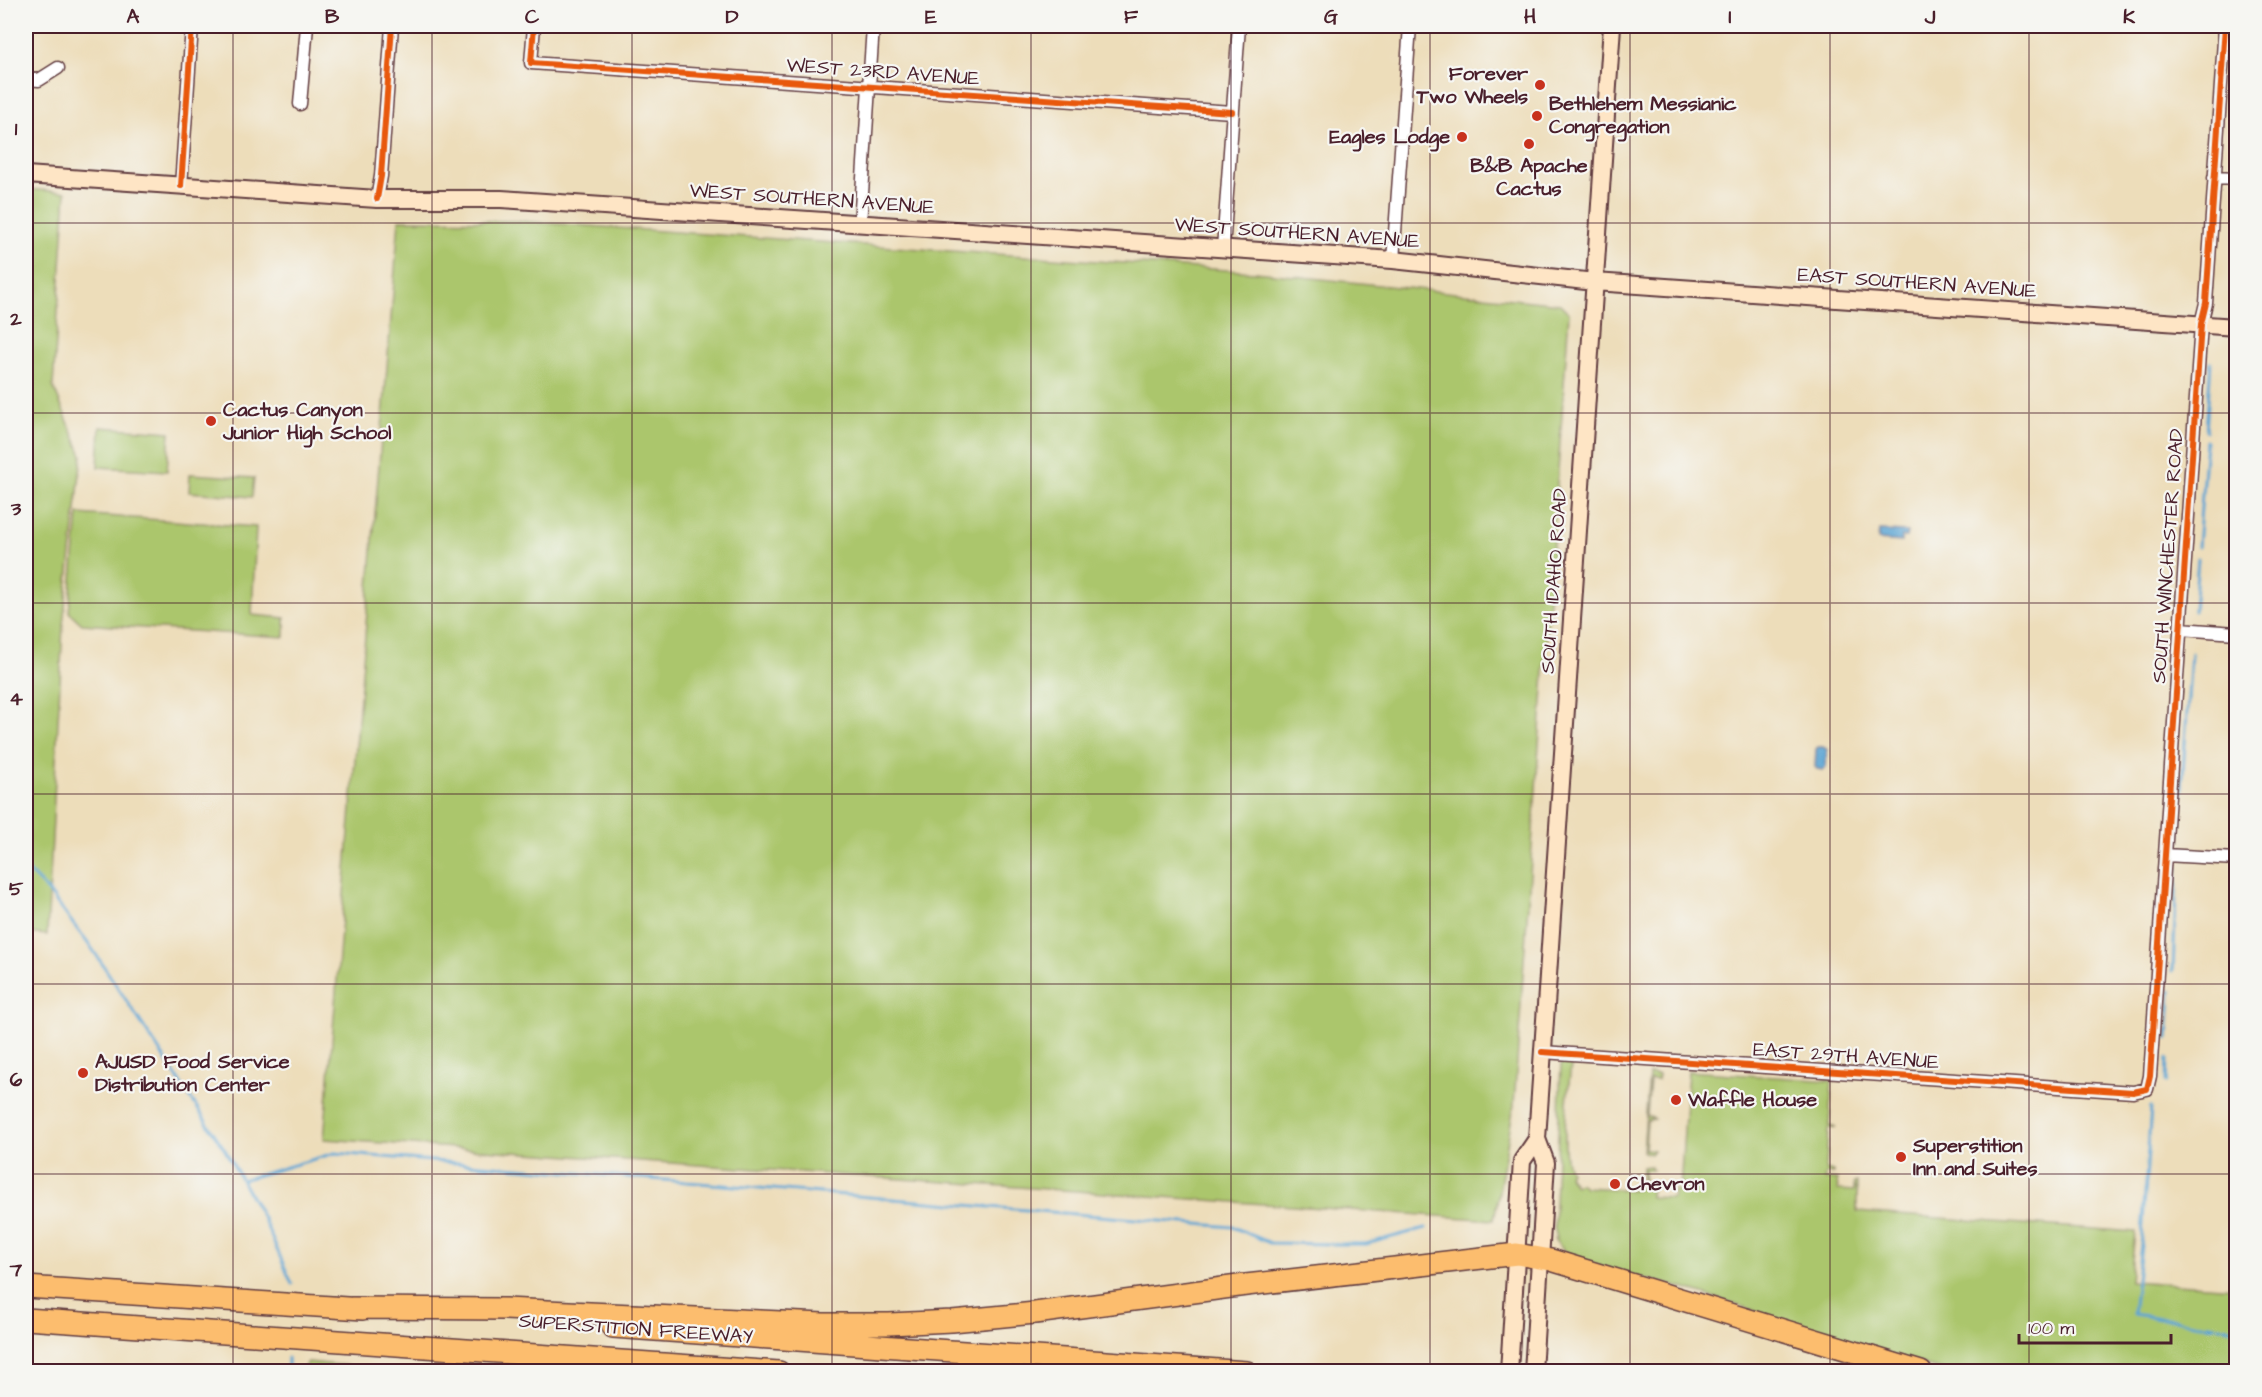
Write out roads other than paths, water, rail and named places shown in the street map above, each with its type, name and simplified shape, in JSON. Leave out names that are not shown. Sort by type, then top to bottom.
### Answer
[{"type":"highway","points":[[352,1308],[505,1309],[823,1324],[889,1324],[1035,1313],[1517,1254],[1540,1257],[1921,1371]]},
{"type":"highway","name":"SUPERSTITION FREEWAY","points":[[26,1287],[1247,1371]]},
{"type":"highway","name":"SUPERSTITION FREEWAY","points":[[26,1319],[779,1371]]},
{"type":"highway","points":[[26,1331],[98,1335],[270,1337]]},
{"type":"highway","points":[[556,1357],[651,1371]]},
{"type":"main road","name":"SOUTH IDAHO ROAD","points":[[1533,1371],[1546,1163],[1537,1139],[1542,1052],[1612,26]]},
{"type":"main road","name":"WEST SOUTHERN AVENUE","points":[[26,175],[377,199],[501,199],[1393,260],[1595,282]]},
{"type":"main road","name":"EAST SOUTHERN AVENUE","points":[[1595,282],[2236,327]]},
{"type":"main road","name":"SOUTH IDAHO ROAD","points":[[1509,1371],[1522,1161],[1537,1139]]},
{"type":"street","points":[[181,186],[192,26]]},
{"type":"street","points":[[300,104],[306,26]]},
{"type":"street","points":[[377,199],[381,176],[392,26]]},
{"type":"street","name":"WEST 23RD AVENUE","points":[[534,26],[531,63],[1233,112]]},
{"type":"street","points":[[860,224],[873,26]]},
{"type":"street","points":[[1223,249],[1239,26]]},
{"type":"street","points":[[1393,260],[1410,26]]},
{"type":"street","name":"SOUTH WINCHESTER ROAD","points":[[2147,1089],[2150,1076],[2201,324],[2205,303],[2214,178],[2230,44],[2225,26]]},
{"type":"street","points":[[26,79],[39,80],[58,68]]},
{"type":"street","points":[[2214,178],[2236,179]]},
{"type":"street","points":[[2180,629],[2236,633]]},
{"type":"street","points":[[2165,855],[2236,860]]},
{"type":"street","name":"EAST 29TH AVENUE","points":[[1542,1052],[2133,1092],[2147,1089]]},
{"type":"water","points":[[1879,531],[1907,532],[1906,537],[1902,537],[1902,542],[1878,540]]},
{"type":"water","points":[[1818,747],[1824,747],[1827,750],[1826,767],[1823,770],[1815,767]]},
{"type":"waterway","points":[[2206,431],[2211,362]]},
{"type":"waterway","points":[[2198,547],[2206,441]]},
{"type":"waterway","points":[[2194,611],[2198,558]]},
{"type":"waterway","points":[[2178,847],[2191,653]]},
{"type":"waterway","points":[[2173,971],[2177,865]]},
{"type":"waterway","points":[[26,869],[48,891],[93,950],[225,1150],[264,1220],[292,1284]]},
{"type":"waterway","points":[[2168,1038],[2171,991]]},
{"type":"waterway","points":[[2166,1082],[2167,1059]]},
{"type":"waterway","points":[[2151,1107],[2142,1236],[2133,1314],[2236,1329]]},
{"type":"waterway","points":[[242,1180],[335,1153],[1233,1227],[1270,1243],[1366,1244],[1426,1228]]},
{"type":"waterway","points":[[288,1358],[288,1372]]},
{"type":"place","name":"Forever Two Wheels","points":[[1540,85]]},
{"type":"place","name":"Bethlehem Messianic Congregation","points":[[1537,116]]},
{"type":"place","name":"Eagles Lodge","points":[[1462,137]]},
{"type":"place","name":"B&B Apache Cactus","points":[[1529,144]]},
{"type":"place","name":"Cactus Canyon Junior High School","points":[[211,421]]},
{"type":"place","name":"AJUSD Food Service Distribution Center","points":[[83,1073]]},
{"type":"place","name":"Waffle House","points":[[1676,1100]]},
{"type":"place","name":"Superstition Inn and Suites","points":[[1901,1157]]},
{"type":"place","name":"Chevron","points":[[1615,1184]]}]
